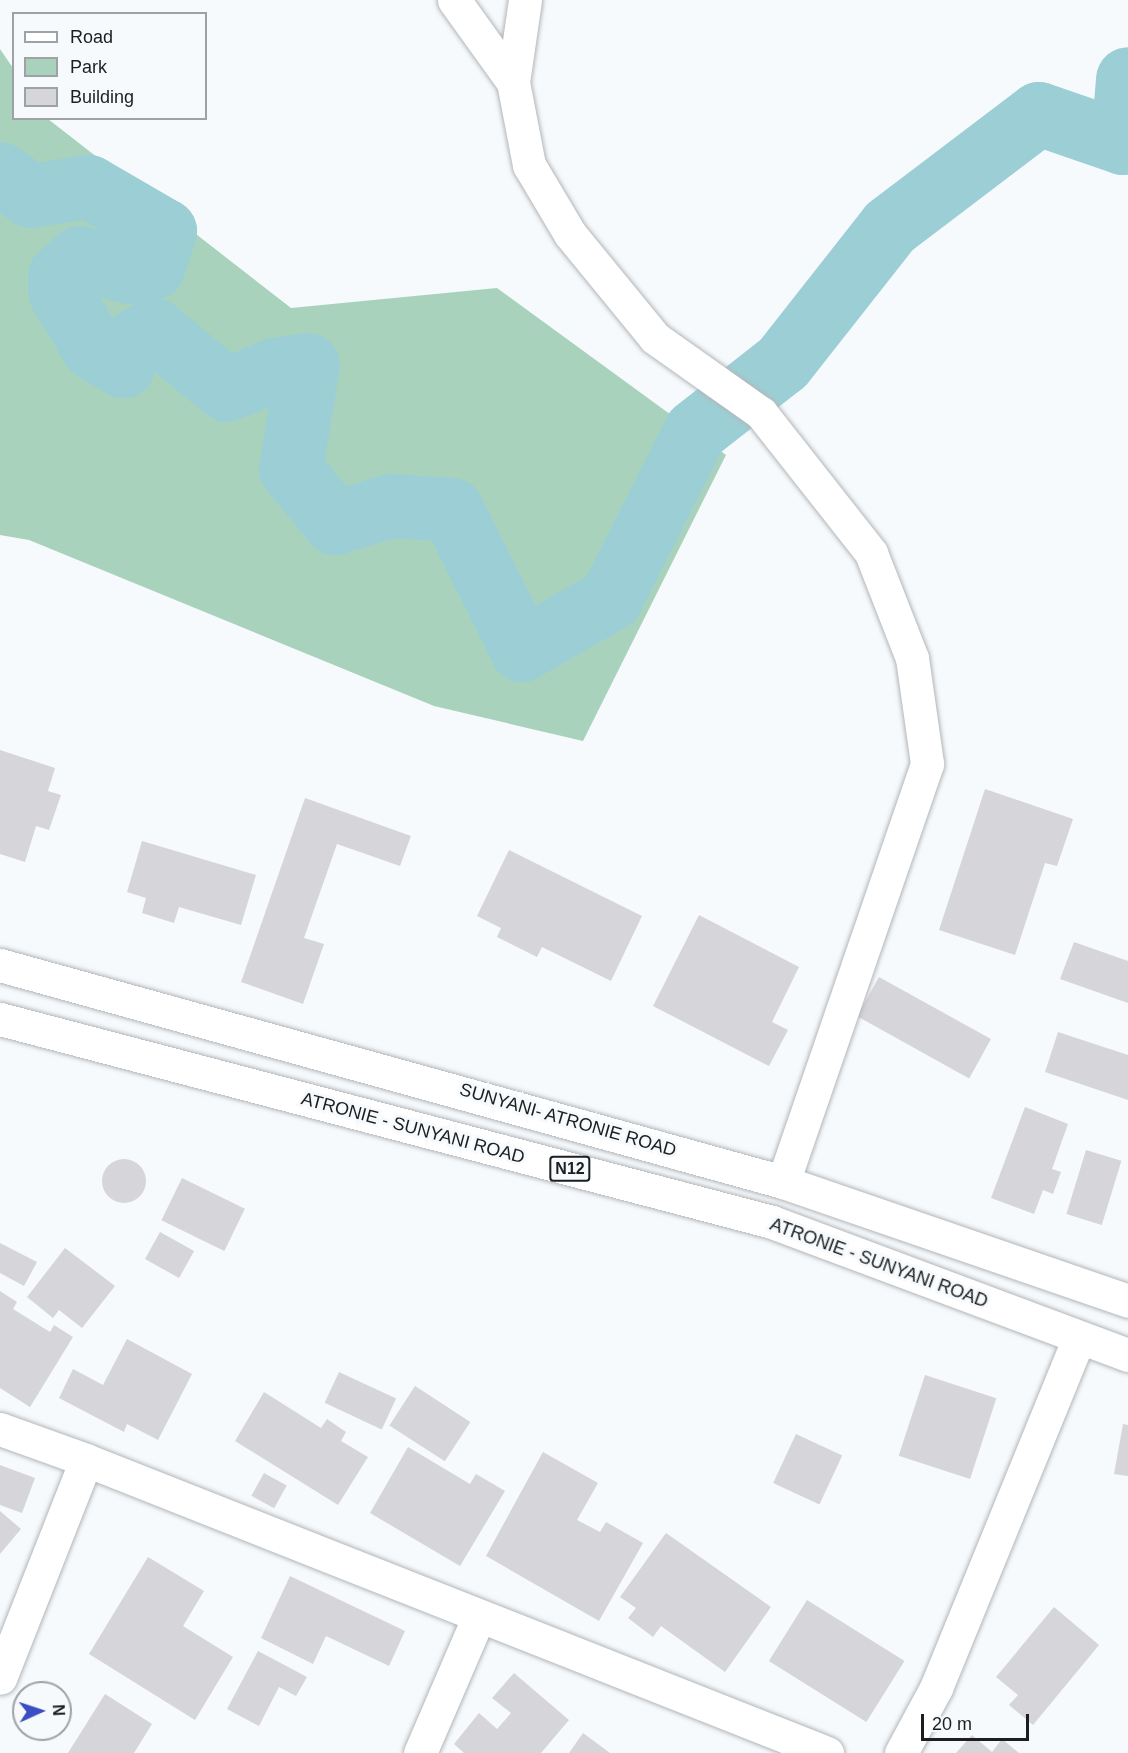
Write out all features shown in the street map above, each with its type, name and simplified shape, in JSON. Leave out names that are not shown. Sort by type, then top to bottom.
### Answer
[{"type":"main road","points":[[454,0],[513,82]]},
{"type":"main road","points":[[525,0],[513,82],[529,165],[570,234],[655,338],[761,413],[872,553],[912,658],[927,764],[783,1182]]},
{"type":"main road","name":"SUNYANI- ATRONIE ROAD","points":[[0,965],[783,1182],[1128,1301]]},
{"type":"main road","name":"ATRONIE - SUNYANI ROAD","points":[[0,1019],[771,1222],[1128,1355]]},
{"type":"main road","points":[[901,1753],[936,1688],[1079,1338]]},
{"type":"main road","points":[[0,1429],[86,1460],[827,1753]]},
{"type":"main road","points":[[0,1678],[86,1460]]},
{"type":"main road","points":[[420,1753],[479,1616]]},
{"type":"green space","points":[[0,49],[12,67],[12,120],[49,120],[291,308],[497,288],[726,455],[583,741],[434,706],[29,540],[0,535]]},
{"type":"building","points":[[0,750],[55,768],[48,791],[61,795],[49,830],[36,826],[25,862],[0,854]]},
{"type":"building","points":[[985,789],[1073,819],[1057,866],[1045,863],[1015,955],[939,930]]},
{"type":"building","points":[[305,798],[411,836],[400,866],[337,844],[304,938],[324,944],[303,1004],[241,982]]},
{"type":"building","points":[[142,841],[256,875],[241,925],[179,907],[174,923],[142,913],[146,898],[127,892]]},
{"type":"building","points":[[509,850],[642,916],[611,981],[542,947],[537,957],[497,937],[501,928],[477,916]]},
{"type":"building","points":[[699,915],[799,967],[772,1022],[788,1030],[769,1066],[653,1006]]},
{"type":"building","points":[[1074,942],[1128,961],[1128,1003],[1060,979]]},
{"type":"building","points":[[879,977],[991,1039],[969,1078],[857,1016]]},
{"type":"building","points":[[1058,1032],[1128,1055],[1128,1100],[1045,1072]]},
{"type":"building","points":[[1025,1107],[1068,1124],[1052,1169],[1061,1172],[1053,1194],[1043,1190],[1034,1214],[991,1198]]},
{"type":"building","points":[[1086,1150],[1121,1161],[1102,1225],[1066,1214]]},
{"type":"building","points":[[124,1159],[140,1165],[146,1181],[140,1197],[124,1203],[108,1197],[102,1181],[108,1165]]},
{"type":"building","points":[[182,1178],[245,1209],[224,1251],[161,1220]]},
{"type":"building","points":[[160,1232],[194,1251],[179,1278],[145,1259]]},
{"type":"building","points":[[0,1243],[37,1262],[24,1286],[0,1273]]},
{"type":"building","points":[[65,1248],[115,1286],[82,1328],[59,1310],[53,1318],[27,1297]]},
{"type":"building","points":[[0,1291],[17,1302],[13,1309],[50,1332],[54,1325],[73,1337],[30,1407],[0,1388]]},
{"type":"building","points":[[127,1339],[192,1374],[158,1440],[127,1424],[124,1432],[59,1398],[73,1369],[103,1385]]},
{"type":"building","points":[[339,1372],[396,1399],[382,1429],[325,1403]]},
{"type":"building","points":[[925,1375],[996,1398],[970,1479],[899,1456]]},
{"type":"building","points":[[415,1386],[470,1422],[445,1461],[389,1425]]},
{"type":"building","points":[[264,1392],[321,1428],[327,1419],[346,1432],[341,1441],[368,1457],[338,1505],[235,1441]]},
{"type":"building","points":[[1123,1424],[1128,1425],[1128,1476],[1114,1474]]},
{"type":"building","points":[[796,1434],[842,1456],[819,1504],[773,1483]]},
{"type":"building","points":[[408,1447],[470,1484],[476,1474],[505,1491],[460,1566],[370,1513]]},
{"type":"building","points":[[543,1452],[598,1483],[577,1520],[600,1532],[606,1522],[643,1543],[599,1621],[486,1556]]},
{"type":"building","points":[[0,1465],[35,1478],[22,1513],[0,1505]]},
{"type":"building","points":[[264,1473],[287,1486],[274,1508],[251,1496]]},
{"type":"building","points":[[0,1511],[21,1529],[0,1554]]},
{"type":"building","points":[[666,1533],[771,1607],[725,1672],[661,1626],[653,1637],[628,1618],[636,1608],[620,1597]]},
{"type":"building","points":[[148,1557],[204,1591],[183,1626],[233,1657],[195,1720],[89,1654]]},
{"type":"building","points":[[290,1576],[405,1631],[389,1666],[326,1636],[313,1664],[261,1638]]},
{"type":"building","points":[[807,1600],[905,1661],[866,1722],[769,1661]]},
{"type":"building","points":[[1054,1607],[1099,1645],[1033,1725],[1009,1705],[1018,1695],[996,1677]]},
{"type":"building","points":[[258,1651],[307,1677],[296,1696],[279,1687],[259,1726],[227,1709]]},
{"type":"building","points":[[514,1673],[569,1720],[541,1753],[464,1753],[454,1744],[479,1713],[497,1729],[511,1713],[492,1698]]},
{"type":"building","points":[[105,1694],[152,1724],[134,1753],[68,1753]]},
{"type":"building","points":[[583,1733],[610,1753],[569,1753]]},
{"type":"building","points":[[972,1735],[992,1752],[1002,1739],[1019,1753],[956,1753]]},
{"type":"waterway","points":[[0,174],[31,196],[89,187],[165,231],[153,268],[129,272],[80,258],[60,276],[60,292],[94,349],[123,366],[135,341],[154,330],[227,390],[275,370],[308,365],[291,469],[335,523],[391,506],[452,510],[522,650],[611,599],[696,431],[783,363],[890,227],[1039,114],[1123,143],[1128,79]]}]
